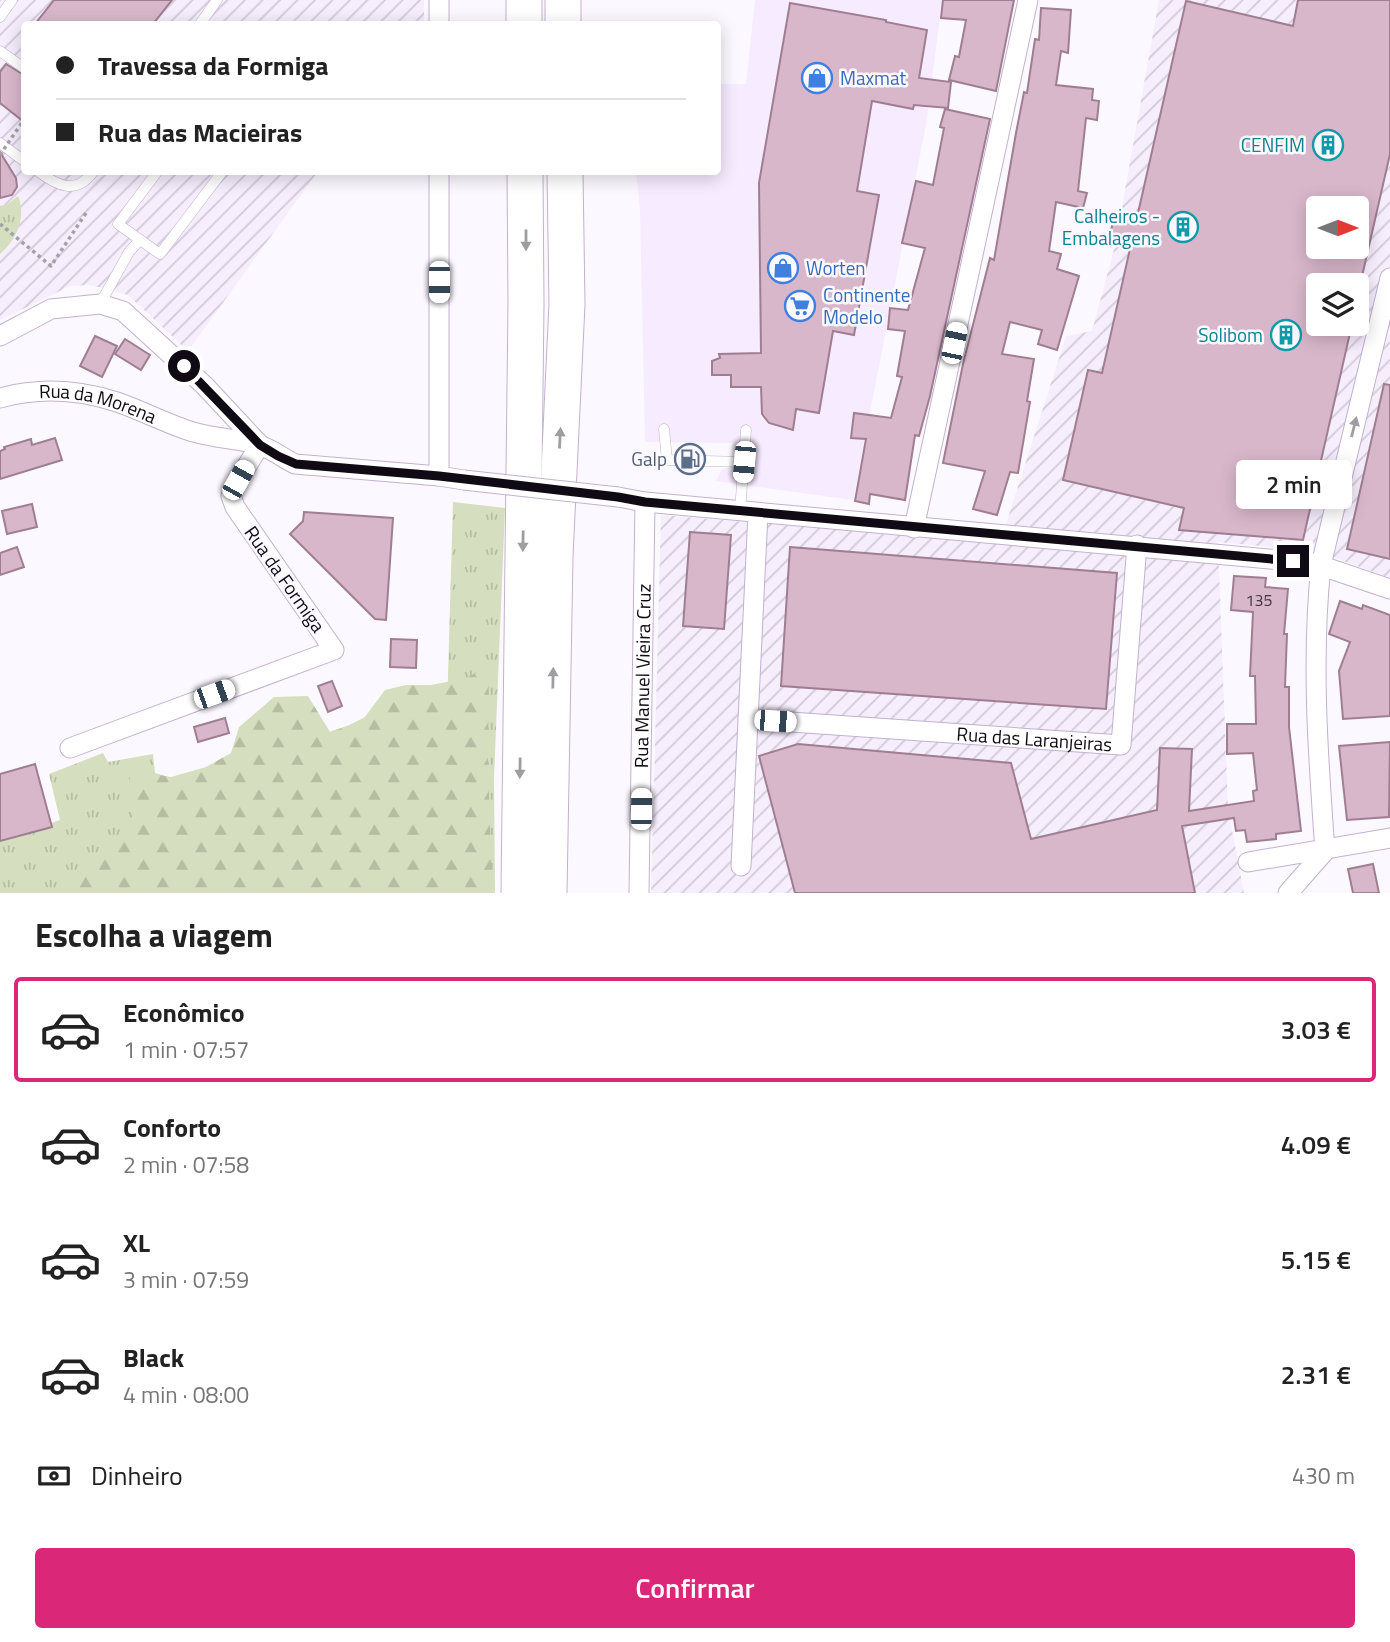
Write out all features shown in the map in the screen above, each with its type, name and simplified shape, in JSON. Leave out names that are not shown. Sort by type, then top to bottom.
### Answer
[{"type":"highway","points":[[524,0],[524,21]]},
{"type":"highway","points":[[563,0],[563,21]]},
{"type":"highway","points":[[519,893],[525,175]]},
{"type":"highway","points":[[549,893],[555,556],[567,304],[565,175]]},
{"type":"street","points":[[439,0],[439,21]]},
{"type":"street","points":[[914,528],[1028,0]]},
{"type":"street","points":[[439,175],[439,476]]},
{"type":"street","points":[[1288,893],[1325,851],[1315,713],[1317,598],[1321,565],[1390,279]]},
{"type":"street","points":[[0,336],[51,309],[100,304],[123,311],[204,385],[260,445],[296,464],[439,476],[645,502],[914,528],[1137,545],[1321,565],[1390,589]]},
{"type":"street","name":"Rua da Morena","points":[[0,398],[24,391],[53,389],[116,401],[193,432],[260,445]]},
{"type":"street","name":"Rua da Formiga","points":[[70,748],[334,650],[235,507],[231,496],[260,445]]},
{"type":"street","name":"Rua Manuel Vieira Cruz","points":[[639,893],[645,502]]},
{"type":"street","points":[[741,866],[748,719],[749,512]]},
{"type":"street","name":"Rua das Laranjeiras","points":[[748,719],[1121,745],[1137,545]]},
{"type":"street","points":[[1248,862],[1390,838]]},
{"type":"lane","points":[[0,17],[12,0]]},
{"type":"lane","points":[[202,21],[217,0]]},
{"type":"lane","points":[[0,51],[21,66]]},
{"type":"lane","points":[[0,143],[21,159]]},
{"type":"lane","points":[[43,175],[53,183],[66,186],[78,186],[91,175]]},
{"type":"lane","points":[[155,175],[118,224],[160,254],[220,175]]},
{"type":"lane","points":[[100,304],[129,252],[139,241]]},
{"type":"lane","points":[[664,429],[667,460],[744,462]]},
{"type":"lane","points":[[746,429],[744,462],[749,512]]},
{"type":"path","points":[[0,155],[21,124]]},
{"type":"path","points":[[0,224],[51,266],[88,210]]},
{"type":"shaded area","points":[[0,0],[424,0],[424,21],[21,21],[21,175],[315,175],[188,351],[128,295],[90,285],[70,286],[0,320]]},
{"type":"shaded area","points":[[755,0],[942,0],[927,119],[853,500],[716,481],[722,469],[731,467],[733,443],[645,442],[640,208],[636,175],[721,175],[721,84],[746,84]]},
{"type":"shaded area","points":[[1159,0],[1390,0],[1390,578],[1316,551],[1218,542],[1228,809],[1244,893],[651,893],[661,515],[1000,543],[1066,336],[1092,331],[1115,246]]},
{"type":"green space","points":[[18,196],[21,212],[18,228],[11,242],[0,254],[0,206],[8,204]]},
{"type":"green space","points":[[453,502],[505,508],[494,778],[495,893],[0,893],[0,841],[60,820],[49,774],[103,753],[108,762],[153,754],[155,773],[182,781],[347,726],[396,702],[447,711]]},
{"type":"green space","points":[[489,664],[488,759],[492,893],[49,893],[115,847],[133,818],[129,770],[171,777],[206,767],[231,753],[239,727],[274,697],[308,696],[330,732],[362,721],[385,690],[467,678]]},
{"type":"building","points":[[54,0],[172,0],[155,21],[37,21]]},
{"type":"building","points":[[943,0],[1014,0],[996,91],[949,80],[955,56],[959,57],[966,20],[941,18]]},
{"type":"building","points":[[1298,0],[1390,0],[1390,154],[1369,246],[1369,196],[1306,196],[1306,259],[1366,259],[1363,273],[1306,273],[1306,336],[1349,336],[1303,540],[1179,530],[1184,508],[1063,480],[1088,370],[1102,373],[1132,240],[1110,233],[1115,216],[1136,222],[1186,1],[1293,26]]},
{"type":"building","points":[[790,3],[927,30],[919,78],[951,82],[948,108],[914,105],[913,109],[872,101],[857,191],[879,195],[854,335],[833,331],[819,413],[796,409],[793,430],[769,423],[762,414],[761,387],[731,387],[731,375],[712,375],[712,361],[720,358],[719,354],[761,353],[759,183]]},
{"type":"building","points":[[1041,8],[1071,10],[1068,53],[1061,51],[1056,85],[1093,89],[1092,100],[1099,101],[1097,120],[1086,118],[1078,191],[1087,193],[1083,208],[1056,202],[1049,251],[1061,254],[1057,269],[1079,276],[1057,350],[1038,344],[1042,330],[1010,322],[1002,354],[1034,359],[1018,473],[1010,472],[997,515],[973,509],[985,471],[943,463],[963,364],[990,258],[994,260],[1024,92],[1027,93],[1035,39],[1039,40]]},
{"type":"building","points":[[6,64],[21,73],[21,120],[0,103],[0,72]]},
{"type":"building","points":[[945,109],[990,119],[930,396],[919,436],[915,435],[905,500],[870,494],[869,504],[855,501],[866,439],[851,438],[854,413],[891,418],[902,377],[897,376],[905,331],[888,329],[890,308],[908,310],[925,248],[902,243],[916,181],[933,185],[944,128],[940,127]]},
{"type":"building","points":[[0,152],[16,178],[17,187],[12,195],[0,198]]},
{"type":"building","points":[[95,336],[117,346],[102,377],[80,366]]},
{"type":"building","points":[[125,339],[150,355],[141,370],[115,354]]},
{"type":"building","points":[[1384,384],[1390,385],[1390,559],[1347,549]]},
{"type":"building","points":[[55,438],[62,460],[0,479],[0,451],[5,449],[4,447],[31,439],[32,445]]},
{"type":"building","points":[[32,504],[37,527],[7,534],[2,511]]},
{"type":"building","points":[[304,512],[393,518],[386,620],[375,619],[290,534],[303,521]]},
{"type":"building","points":[[690,532],[731,535],[724,629],[683,626]]},
{"type":"building","points":[[17,547],[24,567],[0,575],[0,553]]},
{"type":"building","points":[[790,547],[1117,573],[1106,709],[781,686]]},
{"type":"building","points":[[1234,576],[1266,578],[1265,587],[1288,589],[1284,634],[1287,634],[1285,687],[1289,687],[1289,727],[1301,831],[1276,834],[1276,839],[1247,842],[1245,830],[1236,831],[1234,818],[1182,826],[1195,893],[795,893],[759,756],[798,744],[1011,763],[1031,839],[1157,810],[1160,748],[1192,749],[1189,811],[1254,801],[1253,791],[1257,790],[1253,753],[1227,754],[1227,724],[1256,724],[1255,676],[1250,676],[1253,612],[1231,610]]},
{"type":"building","points":[[1340,601],[1362,609],[1363,605],[1390,615],[1390,716],[1343,719],[1339,671],[1350,642],[1329,634]]},
{"type":"building","points":[[391,639],[417,640],[416,668],[390,667]]},
{"type":"building","points":[[332,681],[342,706],[328,712],[318,686]]},
{"type":"building","points":[[225,718],[229,733],[198,742],[194,727]]},
{"type":"building","points":[[1390,742],[1389,817],[1347,820],[1339,746]]},
{"type":"building","points":[[35,764],[52,827],[0,841],[0,774]]},
{"type":"building","points":[[1373,864],[1379,893],[1353,893],[1348,869]]},
{"type":"place","name":"Maxmat","points":[[817,78]]},
{"type":"place","name":"CENFIM","points":[[1328,145]]},
{"type":"place","name":"Calheiros - Embalagens","points":[[1183,227]]},
{"type":"place","name":"Worten","points":[[783,268]]},
{"type":"place","name":"Continente Modelo","points":[[800,306]]},
{"type":"place","name":"Solibom","points":[[1286,335]]},
{"type":"place","name":"Galp","points":[[690,459]]},
{"type":"route","points":[[184,366],[260,445],[296,464],[439,476],[645,502],[919,529],[1144,546],[1293,561]]}]
